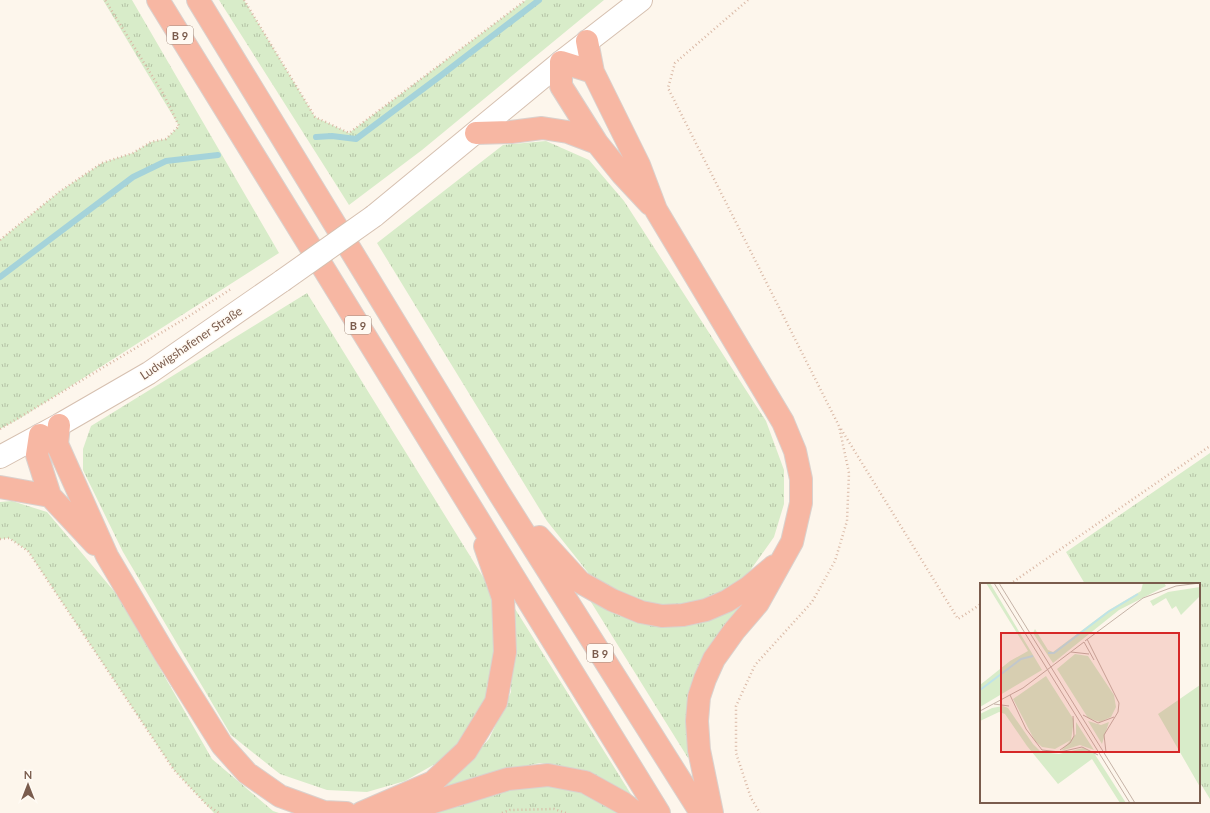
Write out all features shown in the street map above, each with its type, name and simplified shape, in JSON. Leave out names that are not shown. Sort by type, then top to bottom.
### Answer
[{"type":"highway","name":"B 9","points":[[158,0],[659,813]]},
{"type":"highway","name":"B 9","points":[[198,0],[499,493],[702,813]]},
{"type":"highway","points":[[587,41],[593,72],[639,165],[656,210],[783,422],[795,451],[801,479],[801,503],[792,542],[758,603],[734,631],[714,659],[699,697],[697,721],[700,750],[712,813]]},
{"type":"highway","points":[[593,72],[561,62],[561,86],[597,143],[622,174],[656,210]]},
{"type":"highway","points":[[476,133],[511,132],[542,128],[568,132],[597,143]]},
{"type":"highway","points":[[107,556],[50,496],[37,455],[52,435],[107,556],[165,654],[222,745],[247,773],[280,796],[324,812],[346,813]]},
{"type":"highway","points":[[0,487],[50,496]]},
{"type":"highway","points":[[499,493],[580,582],[612,600],[641,612],[662,616],[683,615],[706,610],[727,601],[749,587],[784,558]]},
{"type":"highway","points":[[361,813],[433,782],[466,751],[496,702],[505,652],[504,598],[469,503]]},
{"type":"highway","points":[[380,813],[401,812],[508,779],[548,775],[585,782],[623,803],[636,813]]},
{"type":"main road","name":"Ludwigshafener Straße","points":[[0,457],[52,435],[149,373],[374,216],[561,62],[641,0]]},
{"type":"path","points":[[0,240],[59,192],[102,163],[133,153],[151,142],[166,139],[179,126],[164,95],[105,0]]},
{"type":"path","points":[[244,0],[315,117],[349,133],[526,0]]},
{"type":"path","points":[[0,429],[186,318],[232,288]]},
{"type":"path","points":[[839,425],[958,619],[980,605]]},
{"type":"path","points":[[1011,583],[1210,446]]},
{"type":"path","points":[[0,539],[8,538],[28,551],[174,770],[207,805],[219,813]]},
{"type":"path","points":[[502,813],[510,810],[554,809],[566,813]]},
{"type":"green space","points":[[103,0],[132,0],[279,253],[19,419],[0,429],[0,240],[59,192],[102,163],[133,153],[151,142],[166,139],[179,126]]},
{"type":"green space","points":[[219,0],[244,0],[315,117],[349,133],[526,0],[604,0],[422,150],[349,205]]},
{"type":"green space","points":[[546,141],[589,160],[624,201],[766,421],[784,470],[784,504],[774,537],[747,575],[713,597],[675,606],[656,605],[636,601],[594,580],[547,521],[377,243],[503,145]]},
{"type":"green space","points":[[307,293],[493,593],[495,679],[474,727],[442,760],[405,781],[367,792],[327,790],[280,774],[231,735],[123,552],[83,470],[83,449],[91,426]]},
{"type":"green space","points":[[1210,453],[1210,799],[1200,783],[1200,583],[1084,583],[1066,552]]},
{"type":"green space","points":[[12,501],[47,512],[119,597],[212,759],[273,811],[279,813],[214,813],[174,770],[28,551],[9,538],[0,539],[0,502]]},
{"type":"green space","points":[[747,599],[690,692],[686,711],[686,734],[690,753],[688,758],[591,602],[594,600],[627,617]]},
{"type":"green space","points":[[512,604],[634,799],[584,770],[540,763],[479,776],[403,803],[459,772],[489,739],[511,692]]},
{"type":"green space","points":[[555,785],[600,798],[622,813],[431,813],[504,791]]},
{"type":"waterway","points":[[316,137],[332,136],[356,139],[539,0]]},
{"type":"waterway","points":[[0,277],[133,177],[166,161],[218,155]]}]
